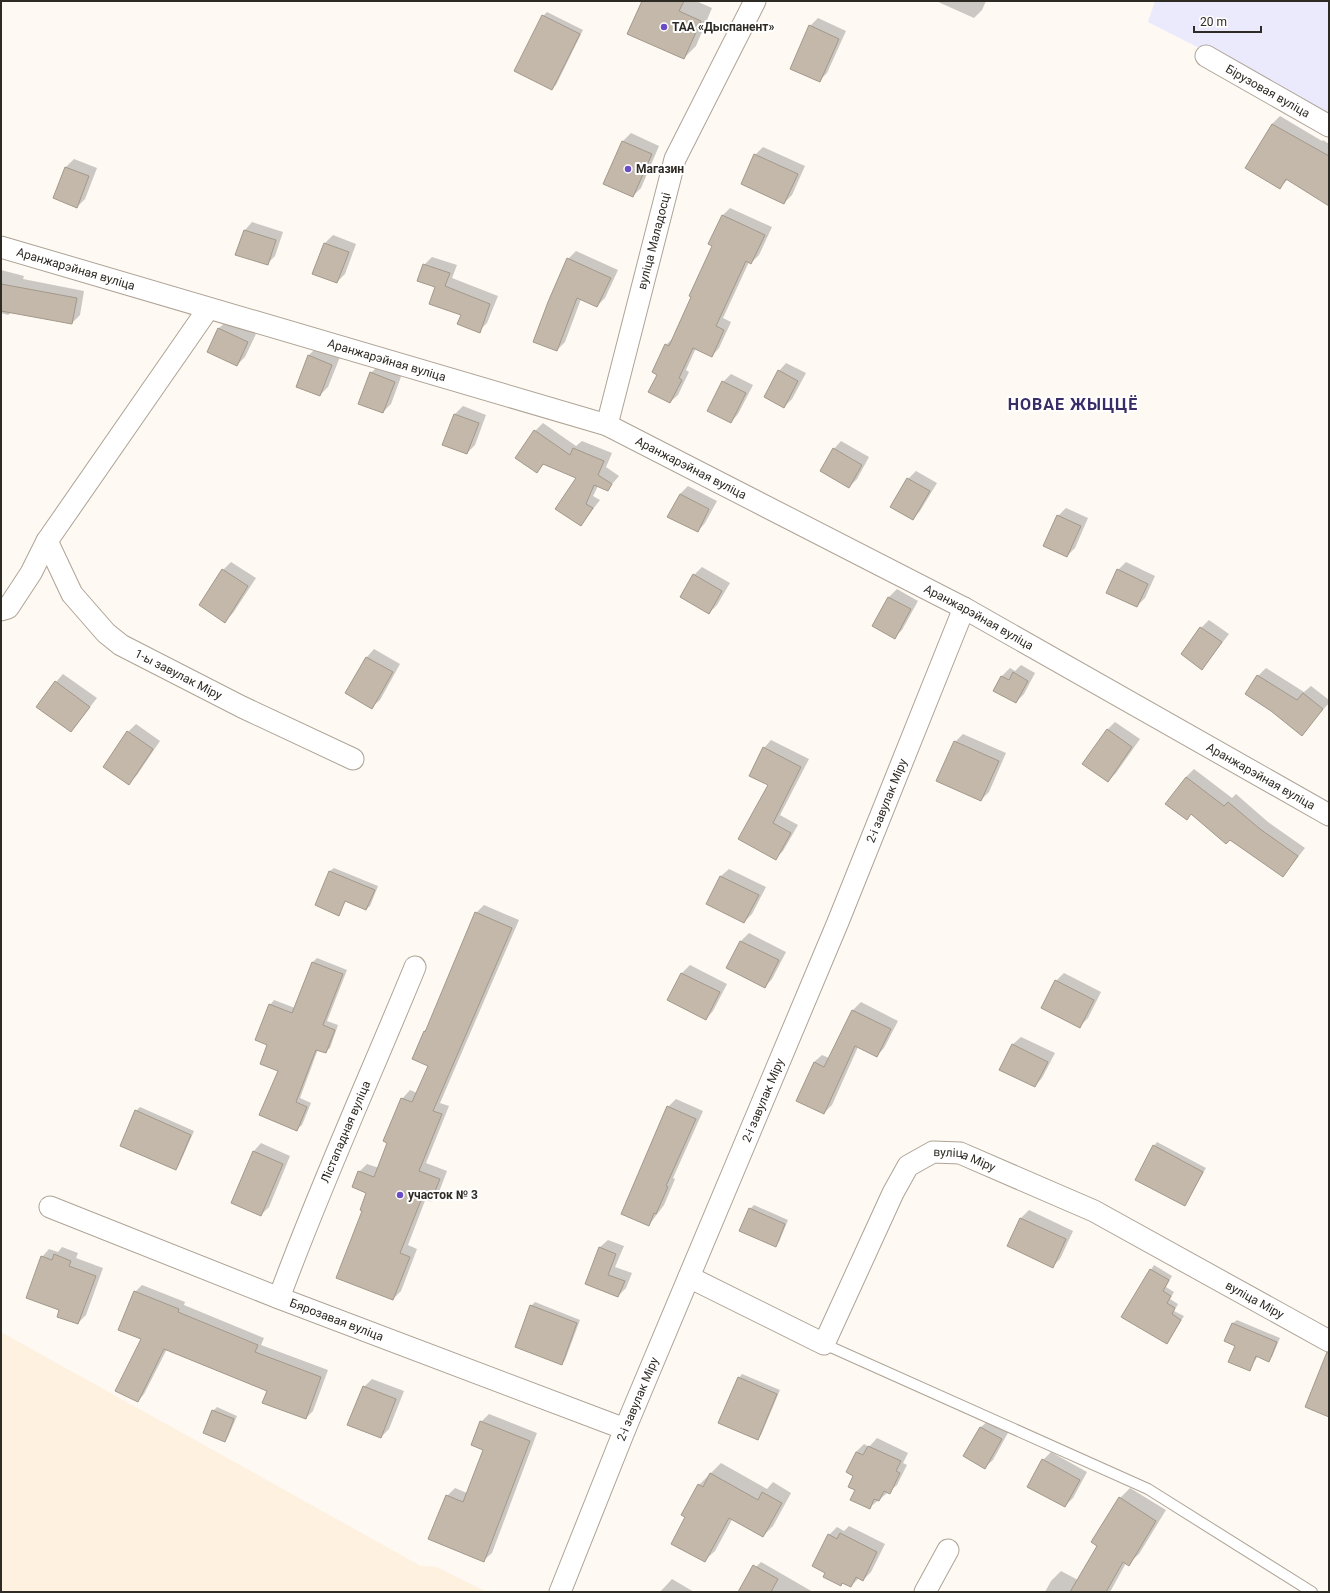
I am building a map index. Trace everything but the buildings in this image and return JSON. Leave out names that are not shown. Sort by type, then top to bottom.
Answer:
[{"type":"street","name":"вуліца Маладосці","points":[[607,425],[675,159],[755,1]]},
{"type":"street","name":"Бірузовая вуліца","points":[[1206,56],[1329,126]]},
{"type":"street","name":"Аранжарэйная вуліца","points":[[1,247],[607,425],[964,608],[1329,815]]},
{"type":"street","points":[[1,610],[8,608],[31,573],[46,541],[208,309]]},
{"type":"street","name":"1-ы завулак Міру","points":[[46,541],[72,594],[106,633],[121,645],[242,707],[353,759]]},
{"type":"street","name":"2-і завулак Міру","points":[[560,1592],[625,1429],[838,922],[964,608]]},
{"type":"street","name":"Лістападная вуліца","points":[[279,1298],[309,1216],[347,1131],[415,967]]},
{"type":"street","name":"вуліца Міру","points":[[824,1344],[893,1193],[904,1173],[908,1166],[933,1152],[960,1153],[1094,1211],[1329,1341]]},
{"type":"street","name":"Бярозавая вуліца","points":[[50,1207],[279,1298],[625,1429]]},
{"type":"street","points":[[689,1277],[824,1344]]},
{"type":"street","points":[[925,1592],[948,1550]]},
{"type":"lane","points":[[824,1344],[1148,1489],[1312,1592]]},
{"type":"shaded area","points":[[1155,1],[1329,1],[1329,114],[1148,22]]},
{"type":"shaded area","points":[[1,1332],[421,1566],[437,1567],[487,1592],[1,1592]]},
{"type":"place","name":"ТАА «Дыспанент»","points":[[664,27]]},
{"type":"place","name":"Магазин","points":[[628,169]]},
{"type":"place","name":"участок № 3","points":[[400,1195]]},
{"type":"district","name":"НОВАЕ ЖЫЦЦЁ","points":[[1073,404]]}]
